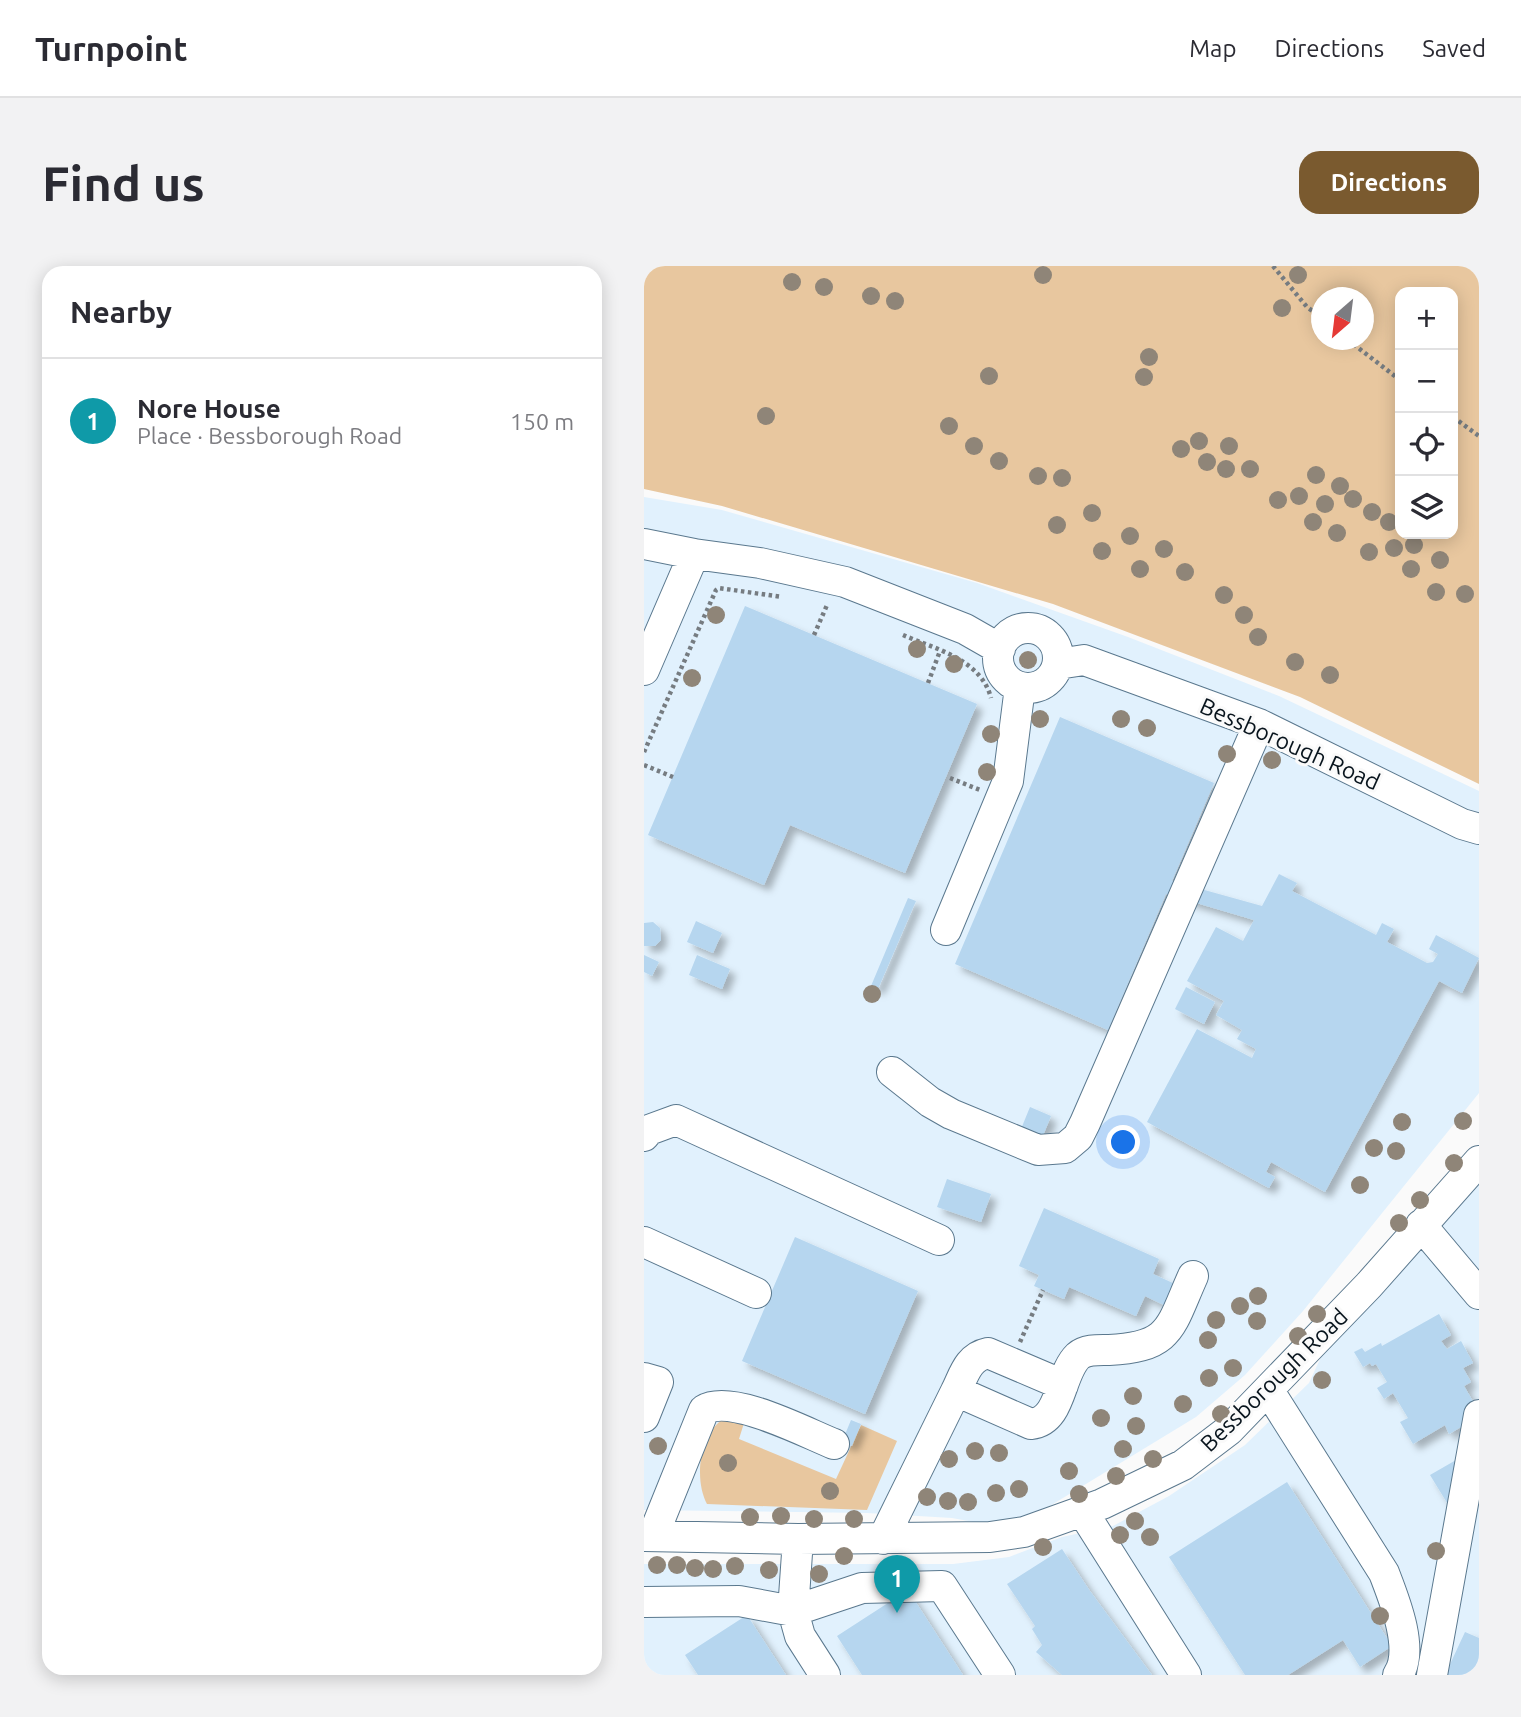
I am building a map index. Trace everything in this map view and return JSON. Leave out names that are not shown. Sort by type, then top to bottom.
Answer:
[{"type":"street","points":[[644,544],[760,563],[845,582],[965,629],[1000,649]]},
{"type":"street","points":[[644,670],[694,554]]},
{"type":"street","points":[[1031,628],[1049,636],[1058,654],[1058,664],[1054,673],[1039,686],[1020,687],[1004,676],[1000,668],[1000,649],[1011,633],[1031,628]]},
{"type":"street","name":"Bessborough Road","points":[[1058,664],[1084,660],[1259,724],[1462,824],[1479,829]]},
{"type":"street","points":[[946,930],[1007,781],[1020,687]]},
{"type":"street","points":[[892,1072],[930,1102],[951,1114],[1025,1146],[1052,1150],[1065,1148],[1073,1143],[1085,1123],[1259,724]]},
{"type":"street","points":[[644,1136],[649,1130],[676,1121],[939,1240]]},
{"type":"street","name":"Bessborough Road","points":[[648,1536],[798,1539],[990,1537],[1024,1532],[1083,1512],[1183,1465],[1229,1430],[1369,1285],[1479,1161]]},
{"type":"street","points":[[1421,1225],[1479,1294]]},
{"type":"street","points":[[644,1242],[756,1293]]},
{"type":"street","points":[[956,1391],[1031,1424],[1039,1423],[1051,1412],[1077,1357],[1090,1351],[1144,1347],[1164,1334],[1171,1325],[1193,1276]]},
{"type":"street","points":[[883,1539],[969,1363],[979,1354],[988,1353],[1063,1385]]},
{"type":"street","points":[[644,1378],[658,1382],[644,1417]]},
{"type":"street","points":[[1269,1391],[1384,1573],[1404,1636],[1403,1664],[1398,1675]]},
{"type":"street","points":[[648,1536],[704,1410],[710,1406],[747,1409],[834,1444]]},
{"type":"street","points":[[1433,1675],[1475,1465],[1479,1415]]},
{"type":"street","points":[[1083,1512],[1186,1675]]},
{"type":"street","points":[[798,1539],[793,1611],[800,1636],[825,1675]]},
{"type":"street","points":[[644,1602],[739,1601],[793,1611],[862,1588],[942,1586],[1000,1675]]},
{"type":"path","points":[[1273,266],[1311,310]]},
{"type":"path","points":[[1361,350],[1395,376]]},
{"type":"path","points":[[1458,421],[1479,436]]},
{"type":"path","points":[[644,752],[716,590],[719,588],[784,597]]},
{"type":"path","points":[[814,635],[824,604],[840,609]]},
{"type":"path","points":[[902,635],[962,660],[976,671],[988,687],[992,709]]},
{"type":"path","points":[[928,683],[940,651]]},
{"type":"path","points":[[644,765],[673,777]]},
{"type":"path","points":[[950,778],[986,793]]},
{"type":"path","points":[[1010,1363],[1043,1290]]},
{"type":"shaded area","points":[[644,266],[1479,266],[1479,784],[1300,697],[1053,604],[722,506],[644,489]]},
{"type":"shaded area","points":[[644,497],[722,510],[977,583],[1128,637],[1279,696],[1479,791],[1479,1093],[1303,1311],[1245,1375],[1196,1417],[1012,1529],[952,1518],[867,1513],[644,1510]]},
{"type":"shaded area","points":[[1479,1161],[1479,1675],[644,1675],[644,1564],[953,1564],[1009,1557],[1062,1537],[1113,1526],[1169,1496],[1245,1445],[1309,1383],[1337,1322]]},
{"type":"shaded area","points":[[723,1419],[744,1423],[739,1439],[836,1479],[861,1425],[897,1441],[867,1510],[707,1504],[701,1483],[701,1458],[709,1436]]},
{"type":"building","points":[[745,606],[977,704],[905,873],[790,825],[764,885],[648,835]]},
{"type":"building","points":[[1060,717],[1214,783],[1172,881],[1262,906],[1279,874],[1297,883],[1292,891],[1376,935],[1382,923],[1394,929],[1387,942],[1427,963],[1433,962],[1438,954],[1429,949],[1436,935],[1479,958],[1462,993],[1439,981],[1325,1192],[1271,1162],[1266,1172],[1275,1177],[1269,1188],[1147,1122],[1197,1029],[1252,1058],[1256,1049],[1237,1039],[1242,1030],[1216,1015],[1224,1001],[1187,981],[1216,927],[1243,941],[1254,920],[1166,894],[1108,1030],[955,964]]},
{"type":"building","points":[[908,898],[916,901],[878,989],[871,986]]},
{"type":"building","points":[[696,921],[722,933],[713,953],[687,942]]},
{"type":"building","points":[[653,922],[660,928],[661,940],[655,946],[644,946],[644,923]]},
{"type":"building","points":[[644,955],[659,962],[652,976],[644,972]]},
{"type":"building","points":[[697,955],[730,969],[722,989],[689,975]]},
{"type":"building","points":[[1186,987],[1215,1002],[1204,1024],[1175,1009]]},
{"type":"building","points":[[1030,1107],[1051,1116],[1042,1138],[1021,1129]]},
{"type":"building","points":[[947,1179],[991,1194],[981,1222],[937,1207]]},
{"type":"building","points":[[1044,1208],[1159,1259],[1153,1274],[1175,1284],[1166,1306],[1145,1296],[1136,1316],[1069,1287],[1064,1299],[1034,1286],[1039,1275],[1019,1266]]},
{"type":"building","points":[[795,1237],[918,1291],[865,1414],[742,1361]]},
{"type":"building","points":[[1439,1314],[1451,1335],[1441,1341],[1447,1349],[1461,1341],[1473,1363],[1463,1368],[1471,1382],[1464,1386],[1478,1410],[1473,1420],[1449,1434],[1445,1425],[1413,1444],[1400,1422],[1408,1418],[1393,1393],[1384,1399],[1377,1388],[1387,1382],[1376,1364],[1372,1366],[1370,1363],[1363,1367],[1354,1352],[1362,1348],[1365,1352],[1381,1343],[1382,1346]]},
{"type":"building","points":[[851,1420],[861,1424],[852,1446],[836,1440],[844,1437]]},
{"type":"building","points":[[1463,1456],[1449,1506],[1430,1475]]},
{"type":"building","points":[[1287,1482],[1392,1646],[1360,1667],[1343,1640],[1288,1675],[1245,1675],[1169,1557]]},
{"type":"building","points":[[1062,1549],[1152,1675],[1062,1675],[1036,1652],[1042,1645],[1032,1629],[1035,1626],[1007,1584]]},
{"type":"building","points":[[908,1590],[963,1675],[862,1675],[837,1636]]},
{"type":"building","points":[[747,1615],[786,1675],[698,1675],[685,1655]]},
{"type":"building","points":[[1465,1632],[1479,1638],[1479,1675],[1445,1675]]},
{"type":"place","name":"Nore House","points":[[897,1613]]}]
